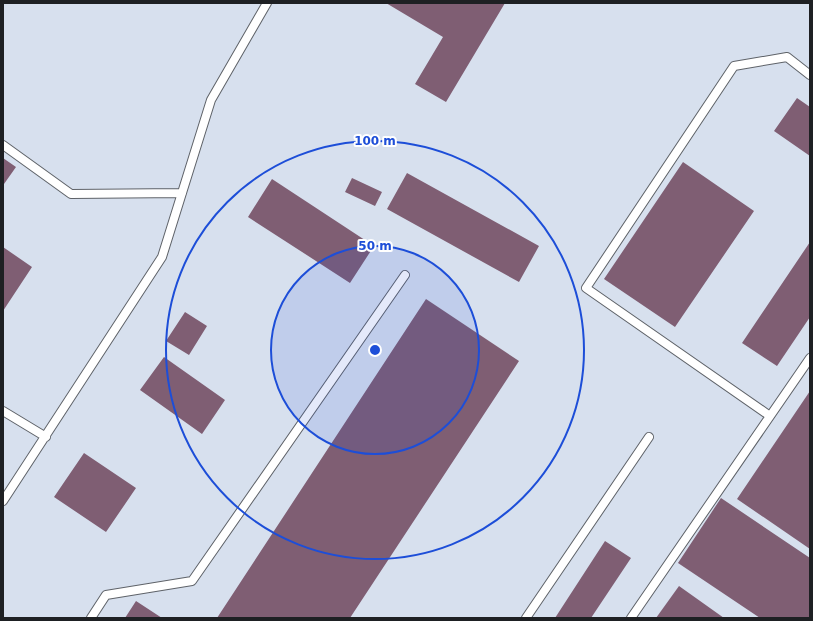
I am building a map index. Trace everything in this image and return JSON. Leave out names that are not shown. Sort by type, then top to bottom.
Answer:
[{"type":"lane","points":[[3,501],[162,257],[211,100],[267,3]]},
{"type":"lane","points":[[770,416],[586,288],[734,66],[787,57],[810,75]]},
{"type":"lane","points":[[3,145],[71,194],[182,193]]},
{"type":"lane","points":[[91,618],[106,595],[192,581],[405,275]]},
{"type":"lane","points":[[631,618],[810,358]]},
{"type":"lane","points":[[3,411],[46,437]]},
{"type":"lane","points":[[526,618],[649,437]]},
{"type":"shaded area","points":[[3,3],[810,3],[810,618],[3,618]]},
{"type":"building","points":[[386,3],[505,3],[446,102],[415,84],[443,37]]},
{"type":"building","points":[[797,98],[810,107],[810,156],[774,131]]},
{"type":"building","points":[[3,158],[16,167],[4,184],[3,183]]},
{"type":"building","points":[[683,162],[754,211],[675,327],[604,279]]},
{"type":"building","points":[[407,173],[539,246],[519,282],[387,209]]},
{"type":"building","points":[[352,178],[382,192],[375,206],[345,192]]},
{"type":"building","points":[[272,179],[374,246],[350,283],[248,217]]},
{"type":"building","points":[[810,242],[810,317],[777,366],[742,343]]},
{"type":"building","points":[[3,247],[32,267],[3,311]]},
{"type":"building","points":[[426,299],[519,361],[350,618],[217,618]]},
{"type":"building","points":[[185,312],[207,326],[189,355],[166,341]]},
{"type":"building","points":[[164,357],[225,400],[202,434],[140,390]]},
{"type":"building","points":[[810,391],[810,549],[737,499]]},
{"type":"building","points":[[84,453],[136,488],[106,532],[54,497]]},
{"type":"building","points":[[721,498],[810,558],[810,618],[760,618],[678,563]]},
{"type":"building","points":[[605,541],[631,558],[591,618],[555,618]]},
{"type":"building","points":[[679,586],[724,618],[656,618]]},
{"type":"building","points":[[136,601],[162,618],[125,618]]}]
